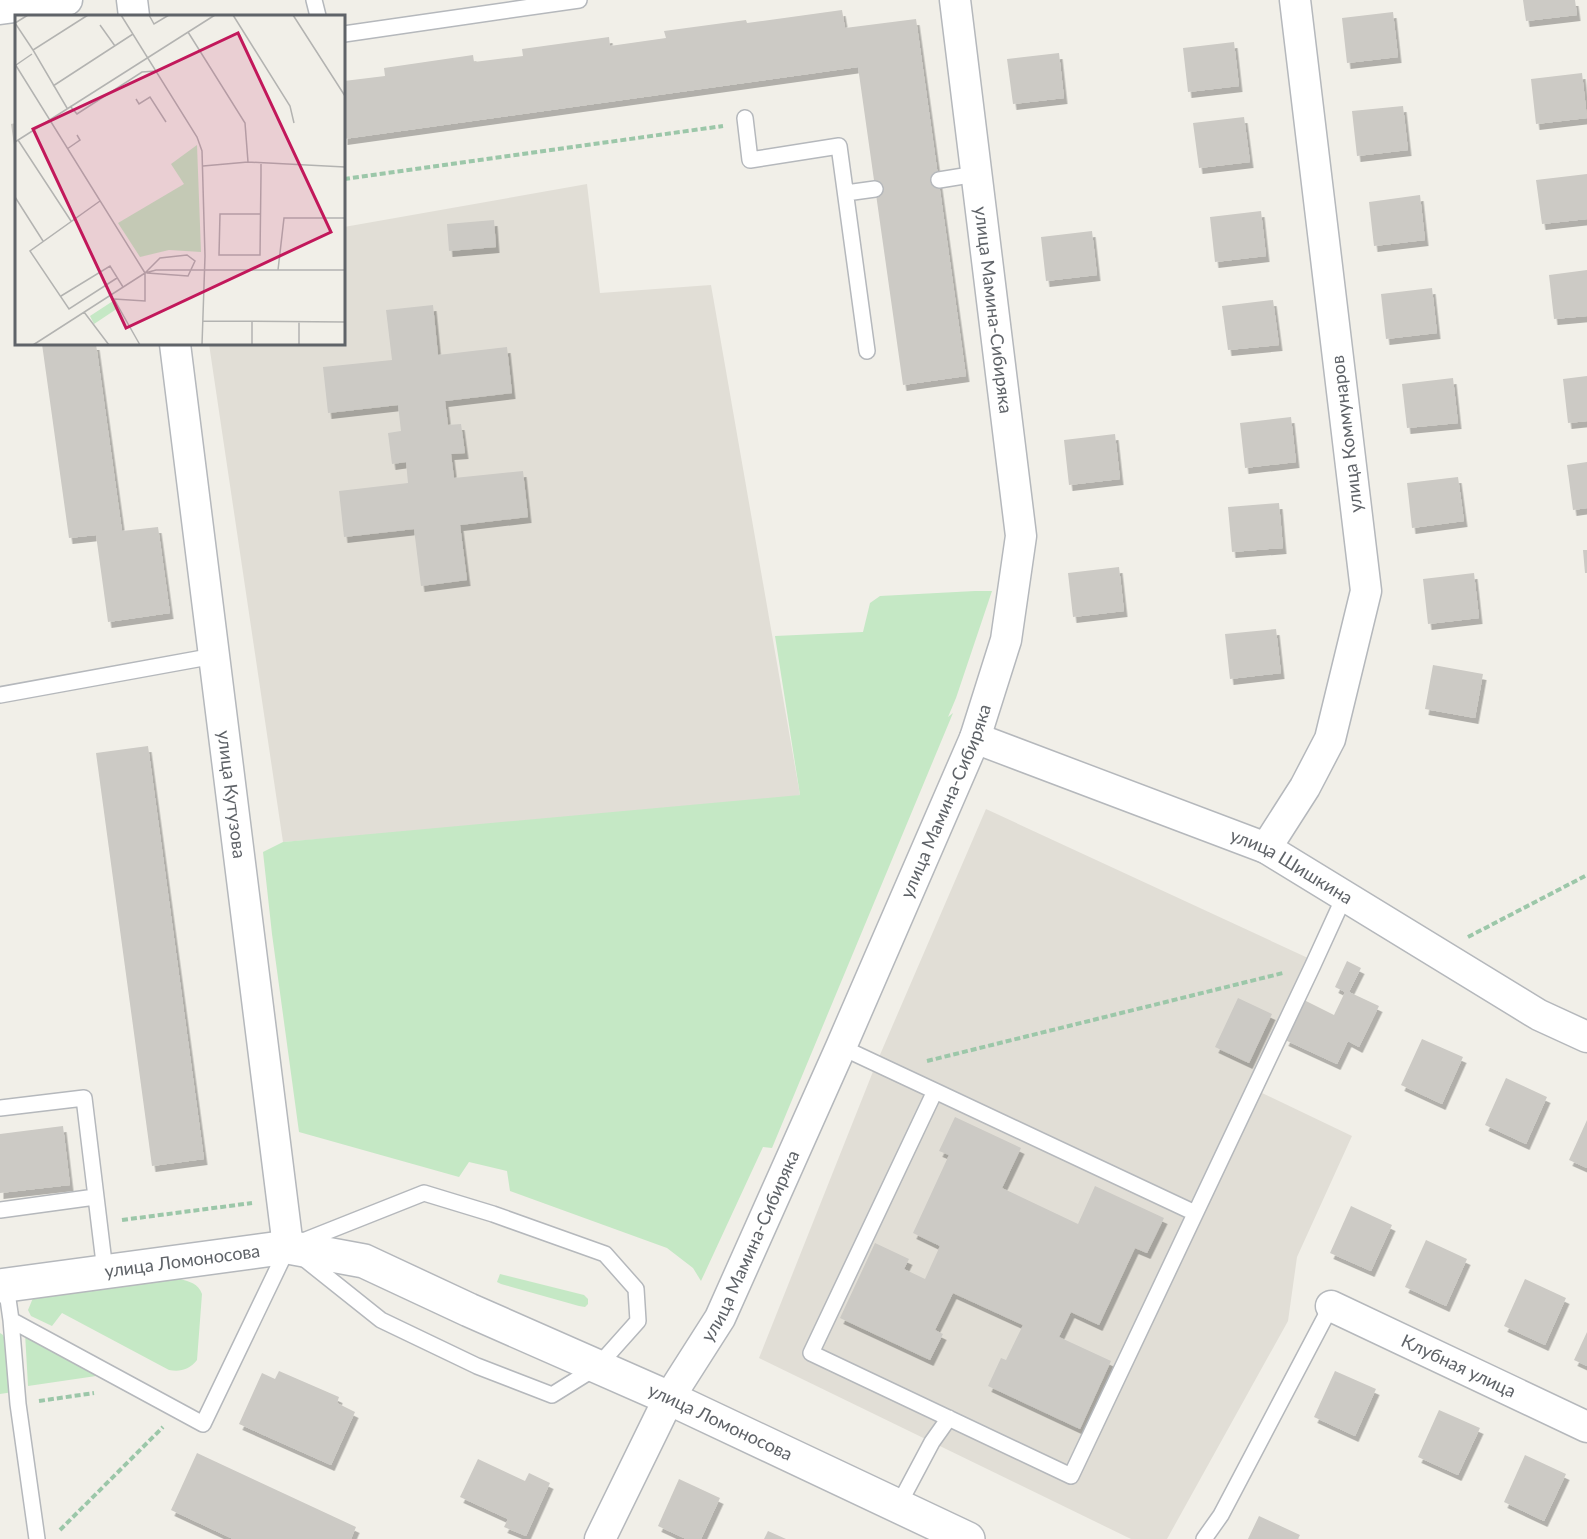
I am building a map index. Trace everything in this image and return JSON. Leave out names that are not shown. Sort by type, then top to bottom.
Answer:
[{"type":"street","points":[[0,9],[67,0]]},
{"type":"street","points":[[132,0],[134,15]]},
{"type":"street","name":"улица Мамина-Сибиряка","points":[[600,1539],[669,1398],[720,1318],[975,738],[1006,640],[1021,536],[955,0]]},
{"type":"street","name":"улица Коммунаров","points":[[1266,848],[1305,787],[1330,739],[1366,591],[1295,0]]},
{"type":"street","name":"улица Кутузова","points":[[175,345],[288,1246]]},
{"type":"street","name":"улица Шишкина","points":[[975,738],[1266,848],[1539,1015],[1587,1037]]},
{"type":"street","name":"улица Ломоносова","points":[[3,1285],[288,1246],[364,1261],[669,1398],[968,1539]]},
{"type":"street","name":"Клубная улица","points":[[1331,1305],[1587,1427]]},
{"type":"lane","points":[[314,0],[318,15]]},
{"type":"lane","points":[[345,34],[579,0]]},
{"type":"lane","points":[[745,121],[750,160],[839,146],[867,351]]},
{"type":"lane","points":[[939,180],[976,174]]},
{"type":"lane","points":[[846,193],[875,189]]},
{"type":"lane","points":[[0,694],[214,656]]},
{"type":"lane","points":[[935,1091],[811,1353],[1071,1476],[1345,896]]},
{"type":"lane","points":[[841,1047],[1196,1213]]},
{"type":"lane","points":[[0,1108],[84,1098],[105,1271]]},
{"type":"lane","points":[[11,1320],[203,1424],[288,1246],[424,1193],[606,1254],[636,1289],[638,1321],[597,1367],[552,1395],[477,1366],[381,1320],[288,1246]]},
{"type":"lane","points":[[0,1210],[95,1197]]},
{"type":"lane","points":[[3,1285],[11,1320],[18,1404],[37,1539]]},
{"type":"lane","points":[[1204,1539],[1221,1515],[1331,1305]]},
{"type":"lane","points":[[898,1506],[932,1442],[949,1418]]},
{"type":"path","points":[[345,179],[745,121]]},
{"type":"path","points":[[1438,953],[1587,875]]},
{"type":"path","points":[[890,1070],[1313,965]]},
{"type":"path","points":[[99,1223],[282,1199]]},
{"type":"path","points":[[18,1404],[133,1387]]},
{"type":"path","points":[[59,1531],[179,1411]]},
{"type":"shaded area","points":[[587,184],[600,293],[711,285],[800,795],[753,804],[283,842],[209,345],[345,345],[345,227]]},
{"type":"shaded area","points":[[986,809],[1321,964],[1262,1093],[1352,1136],[1297,1257],[1288,1321],[1167,1539],[1131,1539],[759,1358],[876,1064]]},
{"type":"green space","points":[[992,591],[948,717],[953,713],[772,1148],[763,1147],[701,1281],[693,1268],[667,1248],[510,1191],[507,1171],[469,1162],[459,1177],[299,1132],[263,852],[283,842],[800,795],[775,636],[863,632],[870,603],[880,596]]},
{"type":"green space","points":[[500,1274],[584,1295],[588,1299],[588,1304],[585,1307],[579,1306],[501,1284],[497,1282]]},
{"type":"green space","points":[[180,1279],[196,1285],[202,1294],[197,1360],[188,1368],[181,1370],[169,1370],[62,1313],[52,1326],[31,1316],[28,1310],[33,1298]]},
{"type":"green space","points":[[0,1333],[7,1344],[13,1392],[0,1394]]},
{"type":"green space","points":[[25,1333],[103,1375],[28,1386]]},
{"type":"building","points":[[1523,0],[1575,0],[1577,15],[1526,21]]},
{"type":"building","points":[[842,10],[845,28],[916,19],[966,376],[903,385],[858,67],[345,139],[345,81],[385,76],[384,68],[473,55],[474,62],[523,56],[522,49],[609,37],[610,46],[666,38],[664,31],[746,20],[747,23]]},
{"type":"building","points":[[1393,12],[1398,57],[1347,63],[1342,18]]},
{"type":"building","points":[[1234,42],[1239,86],[1188,92],[1183,48]]},
{"type":"building","points":[[1059,53],[1064,98],[1013,104],[1007,59]]},
{"type":"building","points":[[1582,73],[1587,118],[1536,124],[1531,79]]},
{"type":"building","points":[[1403,106],[1408,150],[1357,156],[1352,111]]},
{"type":"building","points":[[1244,117],[1250,162],[1199,168],[1193,123]]},
{"type":"building","points":[[15,123],[15,152],[11,124]]},
{"type":"building","points":[[1587,174],[1587,219],[1542,224],[1536,180]]},
{"type":"building","points":[[1420,195],[1425,240],[1374,246],[1369,202]]},
{"type":"building","points":[[1261,211],[1266,256],[1215,262],[1210,217]]},
{"type":"building","points":[[494,220],[496,247],[449,251],[447,224]]},
{"type":"building","points":[[1092,231],[1097,275],[1046,281],[1041,237]]},
{"type":"building","points":[[1587,270],[1587,316],[1554,319],[1549,275]]},
{"type":"building","points":[[1432,288],[1437,333],[1386,339],[1381,294]]},
{"type":"building","points":[[1273,300],[1279,345],[1228,350],[1222,306]]},
{"type":"building","points":[[433,305],[438,355],[507,347],[512,393],[445,401],[448,425],[461,424],[465,453],[451,454],[454,478],[523,471],[528,517],[460,525],[467,580],[421,586],[414,529],[344,537],[339,491],[408,483],[406,462],[392,464],[388,433],[401,431],[398,405],[328,413],[323,367],[392,360],[386,310]]},
{"type":"building","points":[[42,345],[96,345],[122,531],[158,527],[170,613],[108,622],[96,535],[69,538]]},
{"type":"building","points":[[1587,376],[1587,421],[1568,423],[1563,379]]},
{"type":"building","points":[[1453,378],[1458,423],[1407,428],[1402,384]]},
{"type":"building","points":[[1291,417],[1296,462],[1245,468],[1240,423]]},
{"type":"building","points":[[1115,434],[1120,479],[1069,485],[1064,440]]},
{"type":"building","points":[[1587,462],[1587,508],[1573,510],[1567,465]]},
{"type":"building","points":[[1458,477],[1464,521],[1412,528],[1407,483]]},
{"type":"building","points":[[1279,503],[1283,548],[1232,552],[1228,507]]},
{"type":"building","points":[[1583,550],[1587,550],[1587,573],[1585,573]]},
{"type":"building","points":[[1119,567],[1124,611],[1073,617],[1068,573]]},
{"type":"building","points":[[1474,573],[1479,618],[1428,624],[1423,579]]},
{"type":"building","points":[[1276,629],[1281,673],[1230,679],[1225,634]]},
{"type":"building","points":[[1433,665],[1483,674],[1475,718],[1425,709]]},
{"type":"building","points":[[148,746],[204,1159],[152,1166],[96,753]]},
{"type":"building","points":[[1347,961],[1361,968],[1349,992],[1379,1006],[1359,1047],[1348,1041],[1337,1064],[1285,1040],[1304,1000],[1334,1015],[1345,992],[1335,987]]},
{"type":"building","points":[[1238,998],[1272,1014],[1249,1063],[1215,1047]]},
{"type":"building","points":[[1422,1039],[1463,1057],[1442,1104],[1401,1085]]},
{"type":"building","points":[[1506,1078],[1547,1097],[1526,1144],[1485,1125]]},
{"type":"building","points":[[955,1117],[1021,1148],[1002,1188],[1078,1224],[1095,1186],[1164,1218],[1147,1253],[1135,1248],[1099,1325],[1071,1312],[1059,1337],[1111,1361],[1080,1429],[988,1386],[1001,1358],[1006,1360],[1023,1325],[953,1293],[935,1330],[943,1334],[930,1360],[840,1318],[875,1243],[909,1259],[904,1269],[925,1279],[940,1246],[913,1233],[949,1155],[939,1151]]},
{"type":"building","points":[[1587,1120],[1587,1168],[1569,1160]]},
{"type":"building","points":[[63,1126],[70,1185],[0,1193],[0,1134]]},
{"type":"building","points":[[1351,1206],[1392,1225],[1371,1271],[1330,1253]]},
{"type":"building","points":[[1426,1240],[1467,1259],[1446,1306],[1405,1287]]},
{"type":"building","points":[[1525,1279],[1566,1298],[1545,1345],[1504,1326]]},
{"type":"building","points":[[1587,1332],[1587,1366],[1574,1360]]},
{"type":"building","points":[[279,1371],[339,1397],[337,1403],[355,1412],[331,1465],[239,1424],[262,1373],[275,1379]]},
{"type":"building","points":[[1335,1371],[1376,1389],[1355,1436],[1314,1417]]},
{"type":"building","points":[[1439,1410],[1480,1428],[1458,1475],[1418,1457]]},
{"type":"building","points":[[197,1453],[356,1527],[351,1539],[233,1539],[171,1510]]},
{"type":"building","points":[[1525,1455],[1566,1474],[1544,1521],[1504,1502]]},
{"type":"building","points":[[478,1459],[525,1481],[529,1473],[550,1483],[526,1536],[504,1527],[508,1519],[460,1497]]},
{"type":"building","points":[[679,1479],[720,1498],[701,1539],[686,1539],[658,1526]]},
{"type":"building","points":[[1259,1516],[1300,1535],[1298,1539],[1248,1539]]},
{"type":"building","points":[[768,1531],[786,1539],[764,1539]]}]
